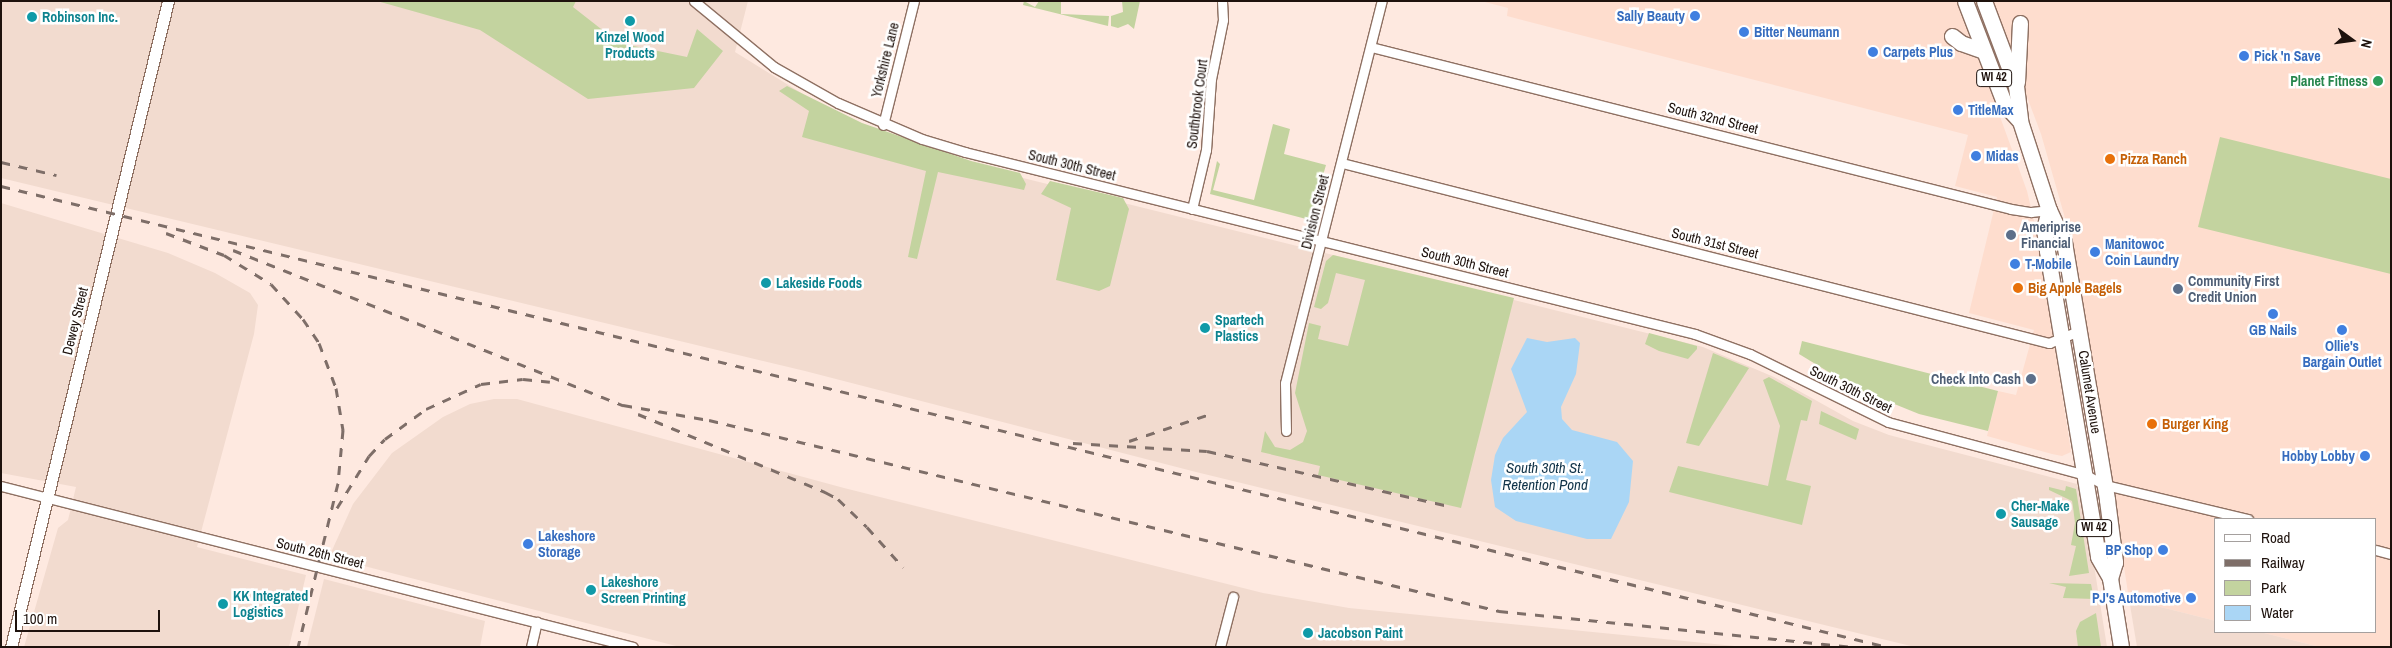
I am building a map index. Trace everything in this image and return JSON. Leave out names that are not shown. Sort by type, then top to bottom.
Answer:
[{"type":"main road","name":"Calumet Avenue","points":[[1965,1],[2006,108],[2020,121]]},
{"type":"main road","name":"Calumet Avenue","points":[[1988,13],[2016,86],[2020,121],[2049,210],[2064,242],[2080,331],[2116,562],[2110,578]]},
{"type":"main road","points":[[1973,24],[1988,13]]},
{"type":"main road","points":[[2016,86],[2020,23]]},
{"type":"main road","points":[[1952,36],[1961,44],[1984,51]]},
{"type":"main road","name":"Calumet Avenue","points":[[2049,210],[2045,237],[2064,337],[2099,561],[2110,578],[2121,647]]},
{"type":"street","name":"Dewey Street","points":[[11,647],[168,1]]},
{"type":"street","name":"South 30th Street","points":[[694,1],[757,57],[838,103],[883,125],[965,152],[1695,334],[1750,354],[1888,422],[2086,476],[2105,485],[2244,518]]},
{"type":"street","name":"Yorkshire Lane","points":[[883,125],[914,1]]},
{"type":"street","name":"Southbrook Court","points":[[1192,209],[1206,150],[1212,79],[1223,20],[1222,1]]},
{"type":"street","name":"Division Street","points":[[1286,431],[1285,383],[1382,1]]},
{"type":"street","name":"South 32nd Street","points":[[1370,47],[2011,209],[2030,212],[2049,210]]},
{"type":"street","name":"South 31st Street","points":[[1342,163],[2049,342],[2080,331]]},
{"type":"street","name":"South 26th Street","points":[[1,486],[633,647]]},
{"type":"street","points":[[2377,550],[2391,554]]},
{"type":"street","points":[[1220,647],[1233,597]]},
{"type":"street","points":[[531,647],[537,622]]},
{"type":"shaded area","points":[[1,1],[748,1],[735,52],[842,118],[959,162],[1703,347],[1774,377],[1853,421],[1889,435],[2077,484],[2086,515],[2107,647],[1915,647],[1196,472],[805,371],[1,178]]},
{"type":"shaded area","points":[[1481,1],[1958,1],[2027,191],[2039,242],[2071,452],[2062,456],[1987,436],[1998,391],[2016,395],[2034,330],[1969,313],[1997,197],[1955,186],[1968,135],[1507,16],[1508,8]]},
{"type":"shaded area","points":[[1991,1],[2391,1],[2391,647],[2320,647],[2264,633],[2377,633],[2377,518],[2214,518],[2214,620],[2129,599],[2081,291],[2067,225],[2041,134]]},
{"type":"shaded area","points":[[1,203],[168,253],[215,273],[250,293],[258,305],[254,334],[197,547],[306,575],[289,647],[24,647],[58,528],[68,520],[76,487],[1,473]]},
{"type":"shaded area","points":[[494,399],[517,399],[844,488],[1263,593],[1349,608],[1745,647],[680,647],[329,557],[353,504],[392,453],[443,417],[470,404]]},
{"type":"shaded area","points":[[324,579],[485,621],[480,647],[307,647]]},
{"type":"shaded area","points":[[2129,599],[2214,620],[2214,633],[2264,633],[2320,647],[2137,647]]},
{"type":"green space","points":[[377,1],[576,1],[573,7],[619,43],[687,57],[697,29],[723,51],[694,88],[588,99],[480,30]]},
{"type":"green space","points":[[1024,1],[1035,7],[1039,1],[1061,1],[1061,14],[1109,16],[1108,26],[1023,5]]},
{"type":"green space","points":[[1122,1],[1140,1],[1134,29],[1128,24],[1118,28],[1111,26],[1111,16],[1123,12]]},
{"type":"green space","points":[[787,86],[862,123],[971,161],[1020,173],[1026,184],[1024,190],[938,172],[917,259],[908,257],[926,171],[802,137],[809,111],[779,91]]},
{"type":"green space","points":[[1273,124],[1290,129],[1284,154],[1326,165],[1310,220],[1210,194],[1217,161],[1220,164],[1213,190],[1254,200]]},
{"type":"green space","points":[[2220,137],[2391,179],[2391,274],[2198,227]]},
{"type":"green space","points":[[1050,181],[1123,198],[1129,209],[1110,286],[1099,291],[1056,280],[1071,208],[1041,194]]},
{"type":"green space","points":[[1333,255],[1514,298],[1461,508],[1318,475],[1320,466],[1261,452],[1265,431],[1275,447],[1290,450],[1303,442],[1307,431],[1295,393],[1309,323],[1321,326],[1318,339],[1348,346],[1365,280],[1336,273],[1328,303],[1321,309],[1314,307],[1326,261]]},
{"type":"green space","points":[[1649,333],[1697,346],[1697,349],[1688,359],[1659,351],[1645,344]]},
{"type":"green space","points":[[1802,341],[1998,391],[1988,431],[1919,414],[1855,388],[1799,354]]},
{"type":"green space","points":[[1713,353],[1749,368],[1699,446],[1686,443]]},
{"type":"green space","points":[[1769,377],[1812,401],[1807,421],[1801,420],[1786,480],[1811,486],[1802,525],[1669,492],[1678,466],[1768,486],[1780,426],[1763,380]]},
{"type":"green space","points":[[1821,411],[1859,429],[1856,440],[1819,424]]},
{"type":"green space","points":[[2066,486],[2076,489],[2089,573],[2069,576],[2076,546],[2071,545],[2075,523],[2072,501],[2049,490],[2049,487],[2065,491]]},
{"type":"green space","points":[[2049,583],[2091,584],[2094,599],[2063,598],[2066,587]]},
{"type":"green space","points":[[2096,613],[2101,647],[2078,647],[2076,631],[2080,622]]},
{"type":"water","name":"South 30th St. Retention Pond","points":[[1527,338],[1547,342],[1575,338],[1580,343],[1576,374],[1561,407],[1562,419],[1572,430],[1617,442],[1633,461],[1629,502],[1611,539],[1587,539],[1516,521],[1495,507],[1491,480],[1495,455],[1503,438],[1527,412],[1511,369]]},
{"type":"railway","points":[[1,162],[56,175]]},
{"type":"railway","points":[[1,186],[1888,647]]},
{"type":"railway","points":[[166,233],[224,255],[271,284],[303,319],[319,343],[336,388],[343,430],[338,483],[298,647]]},
{"type":"railway","points":[[233,250],[623,405],[709,420],[1499,611],[1853,647]]},
{"type":"railway","points":[[337,508],[369,456],[385,439],[426,409],[481,384],[523,379],[550,382]]},
{"type":"railway","points":[[1129,441],[1213,413]]},
{"type":"railway","points":[[638,414],[838,499],[867,527],[903,567]]},
{"type":"railway","points":[[1073,443],[1207,451],[1449,506]]},
{"type":"place","name":"Sally Beauty","points":[[1695,16]]},
{"type":"place","name":"Robinson Inc.","points":[[32,17]]},
{"type":"place","name":"Kinzel Wood Products","points":[[630,21]]},
{"type":"place","name":"Bitter Neumann","points":[[1744,32]]},
{"type":"place","name":"Carpets Plus","points":[[1873,52]]},
{"type":"place","name":"Pick 'n Save","points":[[2244,56]]},
{"type":"place","name":"Planet Fitness","points":[[2378,81]]},
{"type":"place","name":"TitleMax","points":[[1958,110]]},
{"type":"place","name":"Midas","points":[[1976,156]]},
{"type":"place","name":"Pizza Ranch","points":[[2110,159]]},
{"type":"place","name":"Ameriprise Financial","points":[[2011,235]]},
{"type":"place","name":"Manitowoc Coin Laundry","points":[[2095,252]]},
{"type":"place","name":"T-Mobile","points":[[2015,264]]},
{"type":"place","name":"Lakeside Foods","points":[[766,283]]},
{"type":"place","name":"Big Apple Bagels","points":[[2018,288]]},
{"type":"place","name":"Community First Credit Union","points":[[2178,289]]},
{"type":"place","name":"GB Nails","points":[[2273,314]]},
{"type":"place","name":"Spartech Plastics","points":[[1205,328]]},
{"type":"place","name":"Ollie's Bargain Outlet","points":[[2342,330]]},
{"type":"place","name":"Check Into Cash","points":[[2031,379]]},
{"type":"place","name":"Burger King","points":[[2152,424]]},
{"type":"place","name":"Hobby Lobby","points":[[2365,456]]},
{"type":"place","name":"Cher-Make Sausage","points":[[2001,514]]},
{"type":"place","name":"Lakeshore Storage","points":[[528,544]]},
{"type":"place","name":"BP Shop","points":[[2163,550]]},
{"type":"place","name":"Lakeshore Screen Printing","points":[[591,590]]},
{"type":"place","name":"PJ's Automotive","points":[[2191,598]]},
{"type":"place","name":"KK Integrated Logistics","points":[[223,604]]},
{"type":"place","name":"Jacobson Paint","points":[[1308,633]]}]
